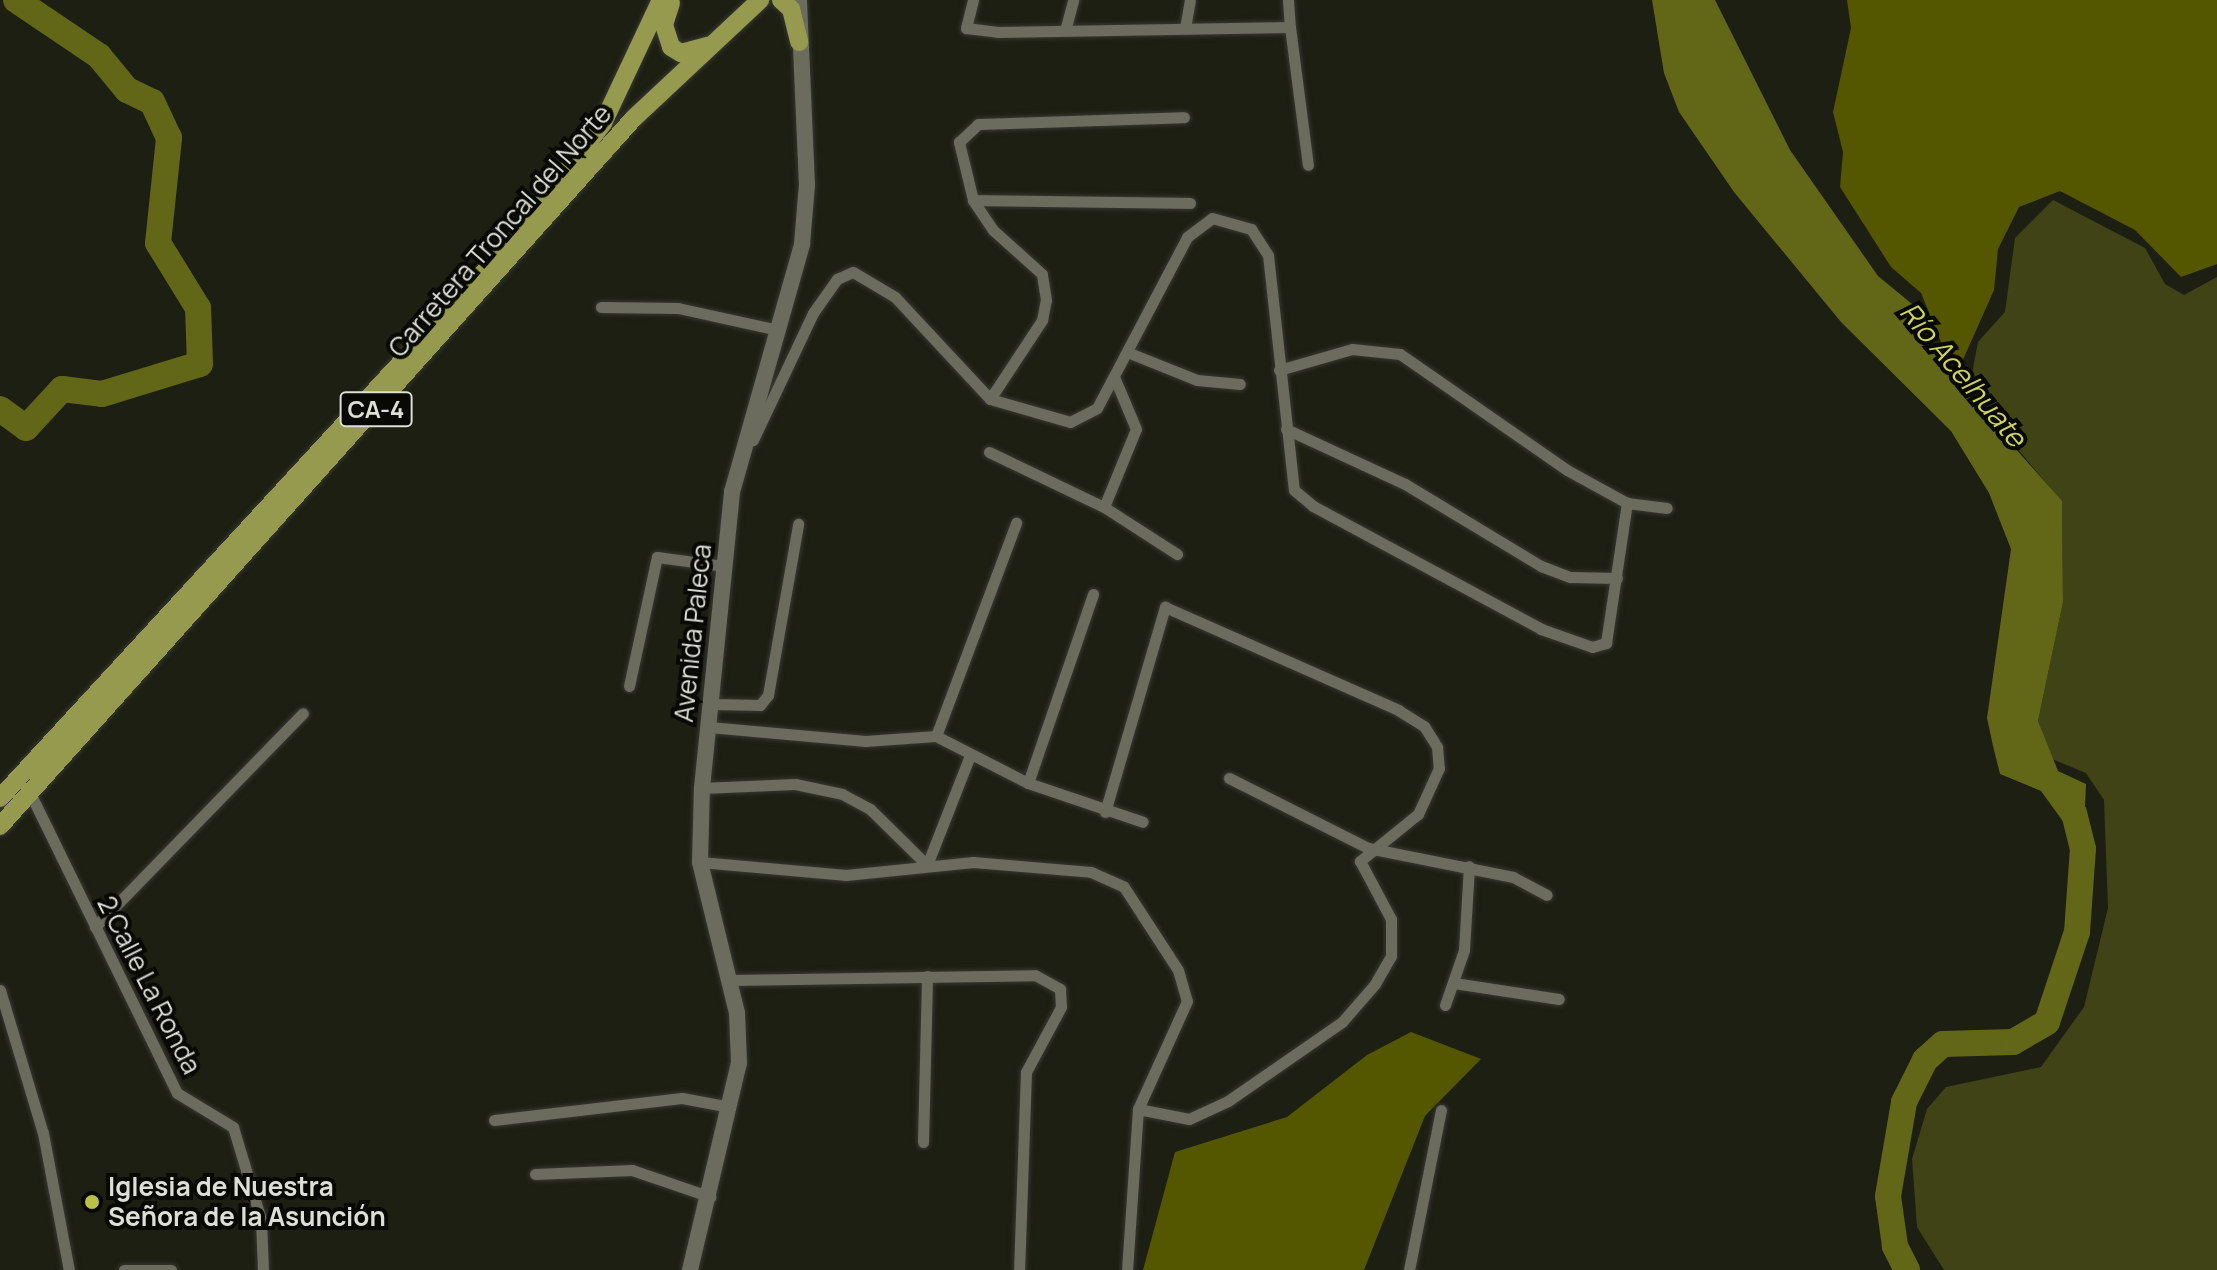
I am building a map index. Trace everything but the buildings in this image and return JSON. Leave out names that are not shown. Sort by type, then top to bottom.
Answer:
[{"type":"main road","name":"Carretera Troncal del Norte","points":[[0,798],[523,230],[603,123],[661,0]]},
{"type":"main road","points":[[672,0],[664,25],[671,47],[681,53],[712,44]]},
{"type":"main road","name":"Carretera Troncal del Norte","points":[[0,826],[634,118],[760,0]]},
{"type":"main road","points":[[781,0],[791,9],[799,42]]},
{"type":"main road","name":"Avenida Paleca","points":[[690,1270],[711,1197],[739,1063],[731,980],[700,862],[702,788],[732,492],[802,244],[807,185],[799,0]]},
{"type":"street","points":[[973,0],[966,28],[1290,27]]},
{"type":"street","points":[[1066,27],[1073,0]]},
{"type":"street","points":[[1185,28],[1190,0]]},
{"type":"street","points":[[1288,0],[1308,165]]},
{"type":"street","points":[[990,399],[1042,320],[1046,300],[1042,274],[993,230],[973,200],[959,142],[978,124],[1184,117]]},
{"type":"street","points":[[973,200],[1190,203]]},
{"type":"street","points":[[732,492],[813,313],[837,279],[853,272],[895,297],[990,399],[1070,422],[1097,408],[1115,379],[1187,237],[1212,218],[1251,229],[1268,255],[1294,490],[1313,506],[1576,645],[1606,643],[1627,503]]},
{"type":"street","points":[[601,307],[678,308],[778,330]]},
{"type":"street","points":[[1279,370],[1352,349],[1400,354],[1567,470],[1627,503],[1667,508]]},
{"type":"street","points":[[1127,352],[1197,380],[1240,384]]},
{"type":"street","points":[[1104,507],[1136,429],[1115,379]]},
{"type":"street","points":[[1286,429],[1405,484],[1541,566],[1570,577],[1617,578]]},
{"type":"street","points":[[989,452],[1104,507],[1177,554]]},
{"type":"street","points":[[936,736],[1016,523]]},
{"type":"street","points":[[711,704],[760,705],[768,695],[798,524]]},
{"type":"street","points":[[629,686],[657,557],[724,566]]},
{"type":"street","points":[[1028,783],[1093,594]]},
{"type":"street","points":[[1105,812],[1161,609],[1171,607],[1424,726],[1437,747],[1432,788],[1410,822],[1368,848],[1360,861],[1389,903],[1391,956],[1342,1022],[1228,1101],[1189,1119],[1138,1109]]},
{"type":"street","points":[[95,927],[303,713]]},
{"type":"street","points":[[709,727],[865,741],[936,736],[1028,783],[1105,812],[1143,822]]},
{"type":"street","points":[[927,865],[970,755]]},
{"type":"street","points":[[1229,778],[1368,848],[1469,866],[1547,895]]},
{"type":"street","points":[[702,788],[795,784],[842,794],[870,809],[927,865]]},
{"type":"street","name":"2 Calle La Ronda","points":[[30,793],[177,1093],[233,1127],[261,1220],[263,1270]]},
{"type":"street","points":[[700,862],[846,875],[927,865],[1091,872],[1139,903],[1187,1001],[1138,1109],[1127,1270]]},
{"type":"street","points":[[1445,1005],[1464,950],[1469,866]]},
{"type":"street","points":[[731,980],[1035,975],[1060,989],[1061,1007],[1026,1072],[1019,1270]]},
{"type":"street","points":[[923,1142],[927,976]]},
{"type":"street","points":[[1454,983],[1559,999]]},
{"type":"street","points":[[0,990],[43,1133],[69,1270]]},
{"type":"street","points":[[494,1120],[682,1098],[730,1107]]},
{"type":"street","points":[[1409,1270],[1441,1110]]},
{"type":"street","points":[[535,1174],[632,1170],[711,1197]]},
{"type":"street","points":[[124,1270],[171,1270]]},
{"type":"green space","points":[[2053,200],[2145,248],[2165,284],[2184,295],[2217,277],[2217,1270],[1944,1270],[1917,1227],[1912,1159],[1927,1109],[1946,1087],[2041,1067],[2084,1007],[2108,908],[2104,800],[2086,773],[2052,759],[2038,721],[2063,601],[2062,502],[1976,399],[1971,379],[1978,342],[2005,312],[2015,238]]},
{"type":"shaded area","points":[[1652,0],[1715,0],[1790,150],[1878,276],[1912,304],[1920,332],[1956,382],[2062,501],[2063,602],[2038,721],[2058,771],[2086,784],[2083,849],[2041,791],[2000,774],[1987,718],[2011,549],[1989,493],[1951,431],[1841,322],[1734,192],[1679,112],[1664,73]]},
{"type":"shaded area","points":[[1847,0],[2217,0],[2217,264],[2181,277],[2135,230],[2060,191],[2019,207],[1998,249],[1994,290],[1962,362],[1941,342],[1921,293],[1891,267],[1840,187],[1843,152],[1833,112],[1851,28]]},
{"type":"shaded area","points":[[1411,1032],[1481,1059],[1425,1116],[1364,1270],[1143,1270],[1175,1152],[1287,1117],[1367,1055]]},
{"type":"waterway","points":[[0,409],[26,428],[62,389],[102,394],[200,364],[198,308],[158,243],[169,138],[152,102],[127,90],[99,56],[16,0]]},
{"type":"waterway","name":"Río Acelhuate","points":[[1907,1270],[1895,1246],[1888,1196],[1904,1102],[1925,1060],[1943,1044],[2013,1042],[2047,1022],[2077,932],[2083,849],[2074,813]]},
{"type":"place","name":"Iglesia de Nuestra Señora de la Asunción","points":[[92,1202]]}]
